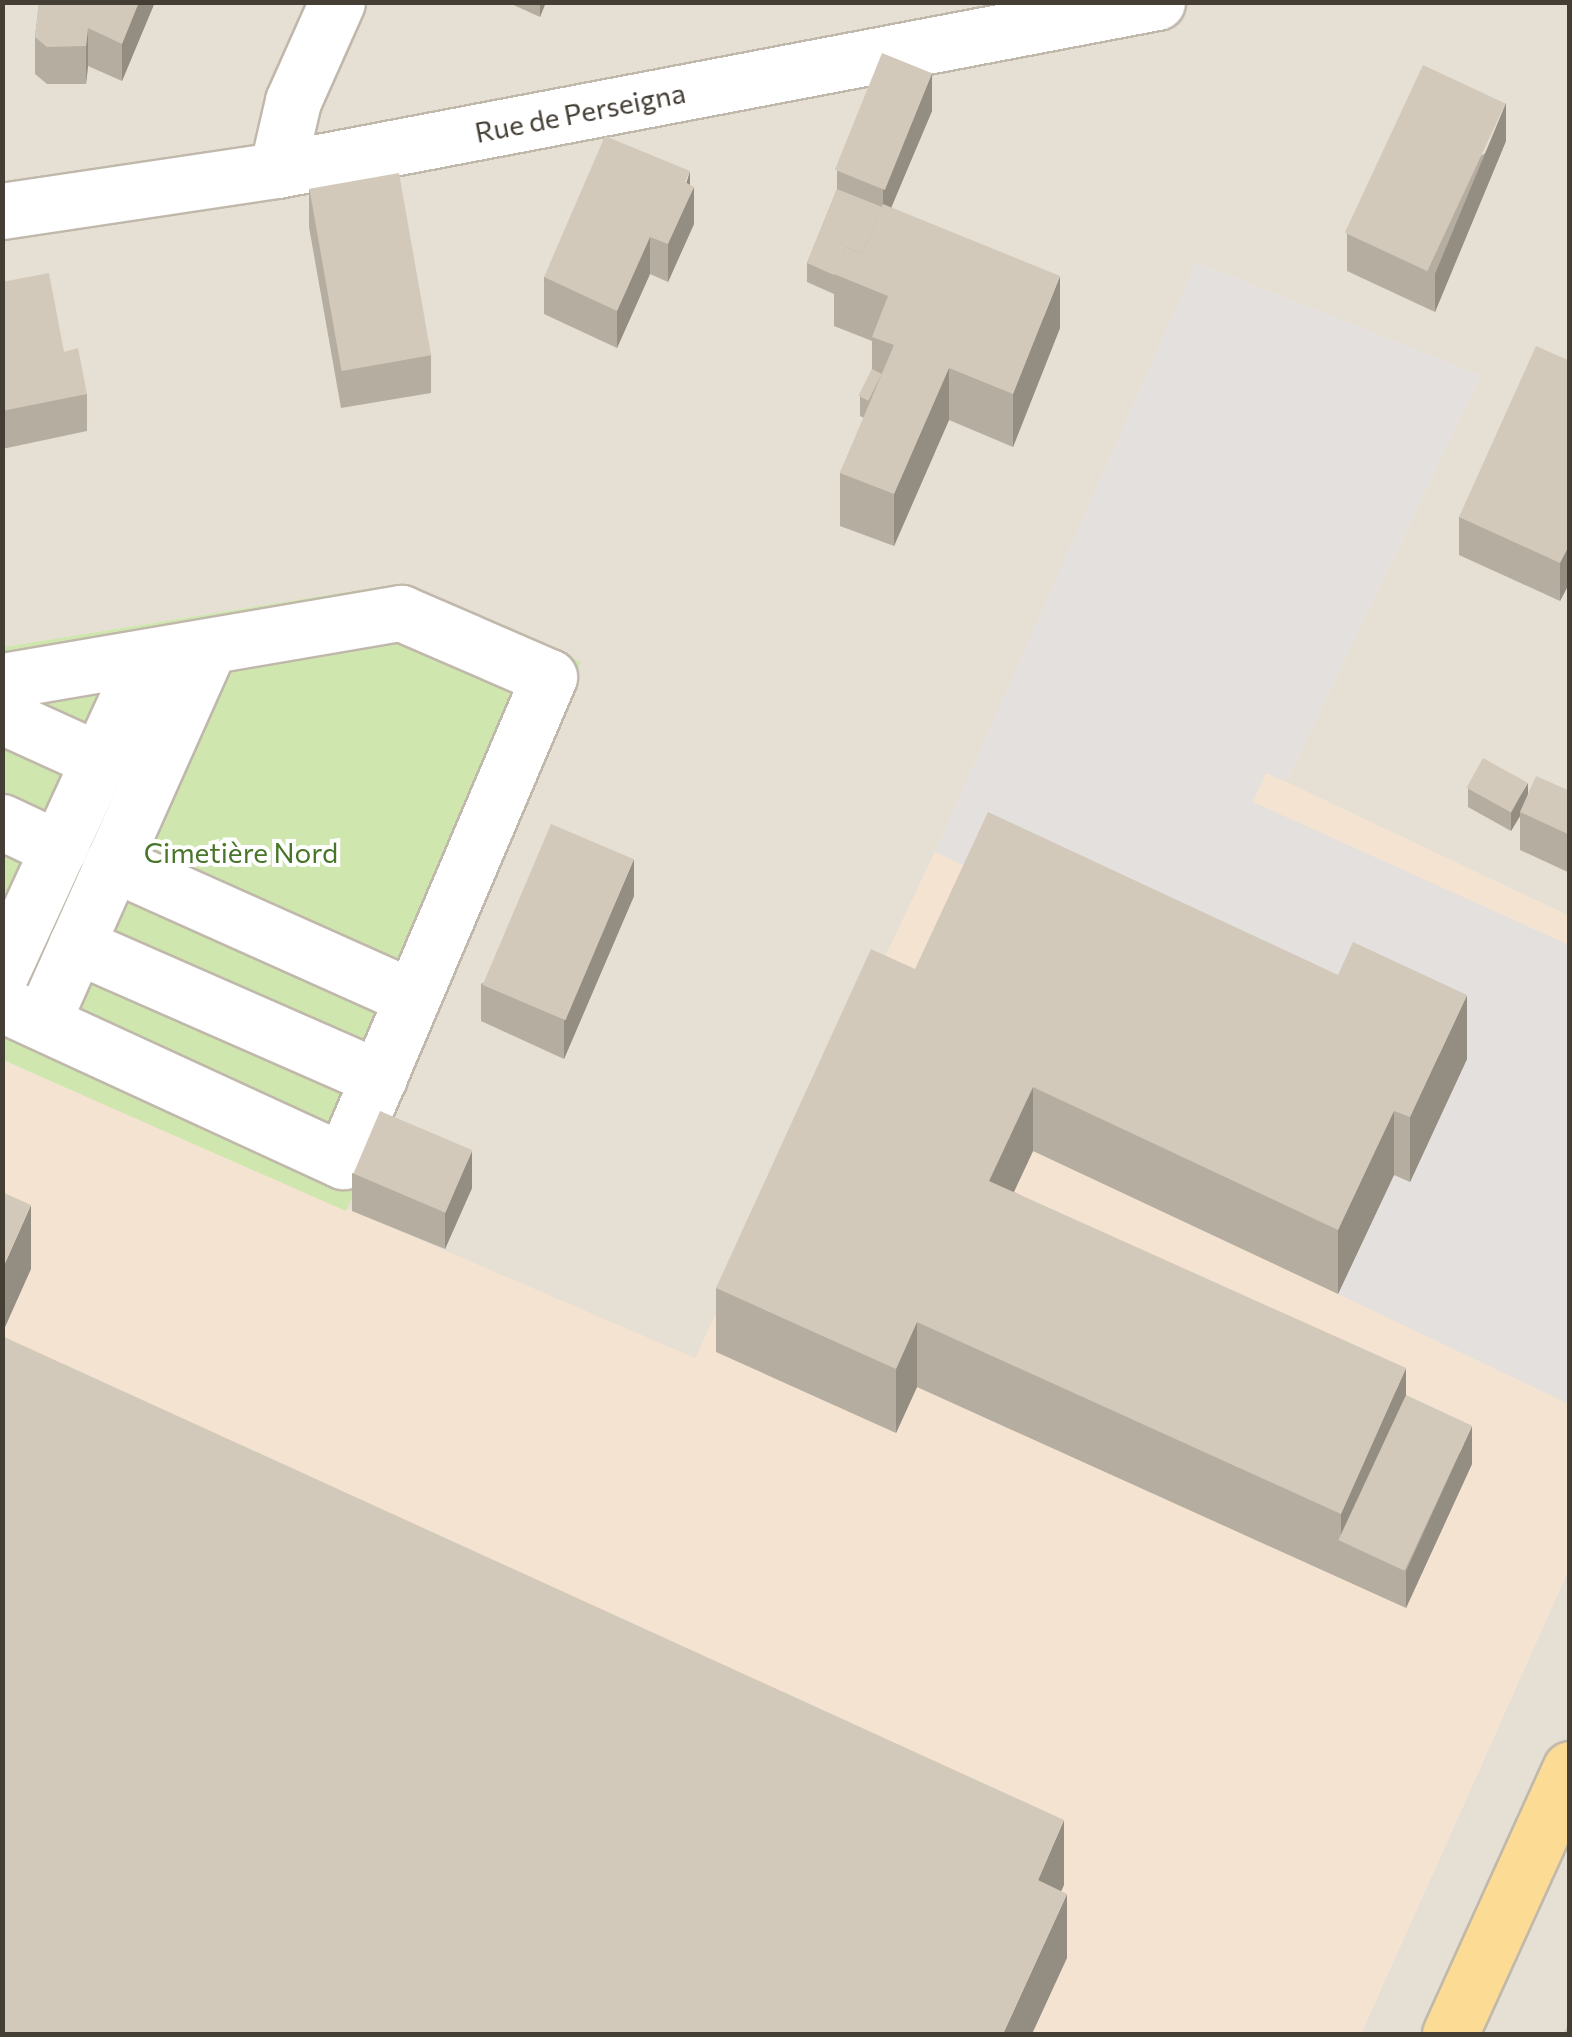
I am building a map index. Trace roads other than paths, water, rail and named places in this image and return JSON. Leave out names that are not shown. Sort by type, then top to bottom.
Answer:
[{"type":"main road","points":[[1450,2034],[1570,1769]]},
{"type":"street","points":[[276,170],[293,101],[337,2]]},
{"type":"street","name":"Rue de Perseigna","points":[[2,211],[276,170],[1156,2]]},
{"type":"street","points":[[2,681],[402,613],[549,677],[343,1160],[22,1013],[76,944],[208,647]]},
{"type":"street","points":[[2,971],[15,912],[59,849],[146,658]]},
{"type":"street","points":[[2,716],[99,760]]},
{"type":"street","points":[[2,822],[59,849]]},
{"type":"street","points":[[112,864],[412,998]]},
{"type":"street","points":[[76,944],[378,1078]]},
{"type":"park label","name":"Cimetière Nord","points":[[241,852]]}]
